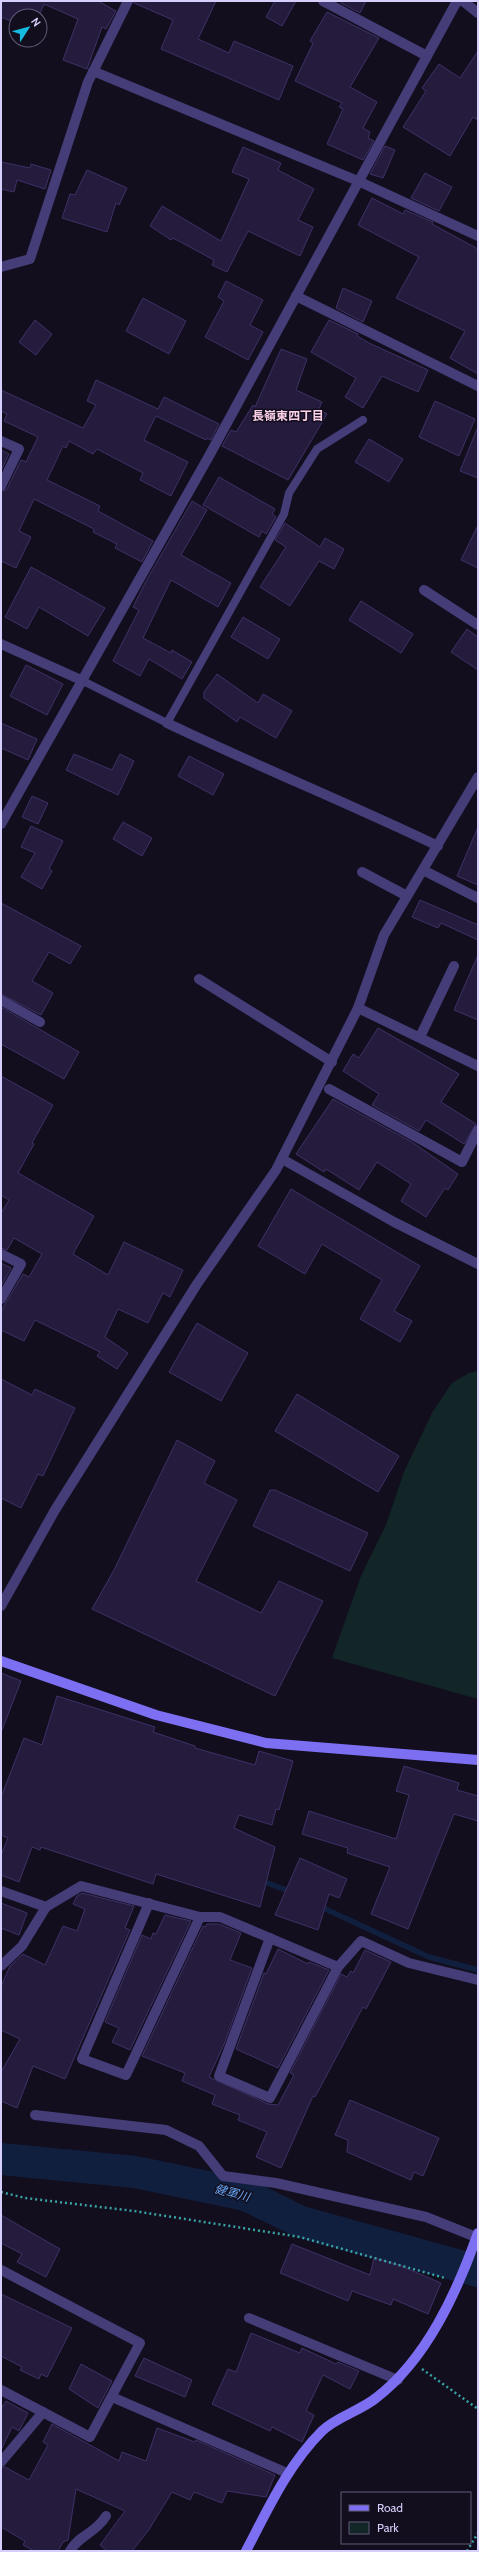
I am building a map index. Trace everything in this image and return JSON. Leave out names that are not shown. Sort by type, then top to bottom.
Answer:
[{"type":"street","points":[[1,267],[30,259],[93,71],[128,1]]},
{"type":"street","points":[[1,824],[81,680],[209,456],[358,180],[457,1]]},
{"type":"street","points":[[463,1],[478,13]]},
{"type":"street","points":[[328,2],[427,56]]},
{"type":"street","points":[[93,71],[358,180],[478,236]]},
{"type":"street","points":[[296,296],[478,386]]},
{"type":"street","points":[[1,440],[19,449],[1,486]]},
{"type":"street","points":[[424,590],[478,625]]},
{"type":"street","points":[[1,644],[81,680]]},
{"type":"street","points":[[167,723],[257,766],[338,798],[438,846]]},
{"type":"street","points":[[1,1606],[55,1510],[188,1297],[282,1159],[358,1008],[384,935],[477,781]]},
{"type":"street","points":[[423,870],[478,898]]},
{"type":"street","points":[[362,872],[408,896]]},
{"type":"street","points":[[420,1037],[454,966]]},
{"type":"street","points":[[199,979],[332,1062]]},
{"type":"street","points":[[1,1000],[40,1022]]},
{"type":"street","points":[[358,1008],[478,1066]]},
{"type":"street","points":[[330,1089],[462,1162],[478,1130]]},
{"type":"street","points":[[282,1159],[394,1222],[478,1264]]},
{"type":"street","points":[[1,1254],[21,1264],[1,1299]]},
{"type":"street","points":[[1,1661],[156,1715],[266,1743],[478,1760]]},
{"type":"street","points":[[1,1966],[22,1946],[46,1907],[81,1886],[200,1917],[220,1916],[338,1967]]},
{"type":"street","points":[[1,1892],[46,1907]]},
{"type":"street","points":[[149,1903],[82,2059],[126,2075],[200,1917]]},
{"type":"street","points":[[270,1938],[219,2076],[270,2098],[338,1967],[361,1941],[409,1963],[478,1980]]},
{"type":"street","points":[[35,2115],[166,2130],[199,2146],[222,2176],[276,2183],[426,2217],[477,2235],[458,2282],[433,2332],[412,2362],[398,2380],[375,2400],[323,2430],[287,2473],[246,2551]]},
{"type":"street","points":[[1,2270],[140,2343],[90,2437],[1,2390]]},
{"type":"street","points":[[249,2318],[398,2380]]},
{"type":"street","points":[[112,2396],[287,2473]]},
{"type":"street","points":[[1,2462],[43,2412]]},
{"type":"street","points":[[70,2551],[74,2544],[100,2527],[106,2516]]},
{"type":"lane","points":[[81,680],[167,723],[284,514],[289,493],[313,455],[318,449],[363,420]]},
{"type":"path","points":[[1,2192],[25,2198],[134,2211],[300,2237],[458,2282]]},
{"type":"path","points":[[412,2362],[478,2409]]},
{"type":"path","points":[[467,2551],[478,2532]]},
{"type":"green space","points":[[478,1371],[478,1699],[332,1658],[361,1576],[386,1525],[404,1472],[432,1413],[452,1383],[469,1373]]},
{"type":"building","points":[[1,1],[98,1],[116,11],[106,29],[102,27],[87,69],[63,60],[78,19],[44,4],[42,8],[8,8],[8,20],[1,17]]},
{"type":"building","points":[[134,1],[216,1],[198,39],[229,53],[234,41],[293,66],[279,100],[161,49],[173,20],[134,3]]},
{"type":"building","points":[[275,1],[296,1],[282,26],[266,17]]},
{"type":"building","points":[[342,1],[366,1],[360,13],[341,3]]},
{"type":"building","points":[[327,12],[379,38],[350,87],[377,102],[363,128],[370,132],[368,138],[374,141],[363,160],[327,144],[343,109],[339,107],[342,103],[295,81],[313,43],[310,41]]},
{"type":"building","points":[[478,51],[478,120],[473,117],[450,156],[403,127],[426,91],[422,88],[439,64],[460,78]]},
{"type":"building","points":[[385,146],[395,150],[383,178],[370,174]]},
{"type":"building","points":[[243,147],[281,163],[278,170],[314,189],[298,220],[313,227],[300,256],[248,231],[227,272],[212,265],[214,260],[173,238],[171,240],[150,226],[162,206],[221,241],[249,179],[232,172]]},
{"type":"building","points":[[1,162],[30,168],[31,164],[51,170],[45,189],[17,180],[14,192],[1,189]]},
{"type":"building","points":[[87,170],[127,188],[119,205],[116,203],[107,232],[62,218],[70,194],[75,195]]},
{"type":"building","points":[[425,173],[452,187],[439,211],[411,198]]},
{"type":"building","points":[[372,198],[403,214],[405,210],[433,222],[432,224],[478,249],[478,374],[450,358],[465,331],[396,298],[419,257],[358,225]]},
{"type":"building","points":[[226,281],[263,300],[250,325],[263,332],[248,360],[205,337],[224,301],[218,297]]},
{"type":"building","points":[[343,288],[372,301],[363,322],[336,308]]},
{"type":"building","points":[[143,298],[186,321],[169,354],[126,331]]},
{"type":"building","points":[[35,320],[52,334],[36,355],[19,342]]},
{"type":"building","points":[[329,320],[358,334],[357,336],[369,343],[428,370],[418,392],[382,376],[363,408],[345,397],[356,378],[311,352]]},
{"type":"building","points":[[281,349],[307,359],[296,390],[322,402],[319,409],[327,414],[288,480],[222,446],[231,430],[236,432],[253,405],[255,407]]},
{"type":"building","points":[[96,380],[158,409],[164,397],[219,424],[211,440],[207,438],[206,440],[156,416],[144,440],[188,462],[171,496],[140,480],[143,473],[97,449],[93,454],[69,441],[66,448],[63,446],[47,480],[100,506],[98,511],[153,541],[142,562],[115,548],[117,544],[93,532],[94,529],[34,499],[19,531],[31,537],[16,568],[1,561],[1,492],[7,489],[21,460],[26,462],[38,437],[4,421],[7,414],[1,411],[1,390],[83,428],[96,405],[87,401]]},
{"type":"building","points":[[435,401],[475,419],[459,456],[419,437]]},
{"type":"building","points":[[478,429],[478,478],[460,471]]},
{"type":"building","points":[[369,439],[403,459],[389,482],[355,462]]},
{"type":"building","points":[[1,450],[9,454],[1,471]]},
{"type":"building","points":[[219,477],[275,509],[272,514],[276,517],[266,534],[262,531],[259,537],[203,505]]},
{"type":"building","points":[[192,501],[207,510],[181,555],[231,583],[218,607],[171,580],[143,638],[171,653],[172,650],[192,662],[182,679],[149,659],[140,676],[113,661],[139,610],[133,607]]},
{"type":"building","points":[[285,523],[320,547],[325,538],[344,549],[334,569],[319,561],[290,606],[260,587],[286,547],[275,540]]},
{"type":"building","points":[[478,525],[478,568],[461,560]]},
{"type":"building","points":[[31,567],[105,608],[88,636],[39,607],[27,629],[5,617]]},
{"type":"building","points":[[361,601],[413,634],[401,653],[349,620]]},
{"type":"building","points":[[243,617],[280,639],[268,659],[231,637]]},
{"type":"building","points":[[467,629],[478,637],[478,670],[451,652]]},
{"type":"building","points":[[26,665],[63,684],[47,715],[10,696]]},
{"type":"building","points":[[217,674],[258,703],[263,694],[292,711],[276,738],[240,717],[237,722],[204,698],[204,692]]},
{"type":"building","points":[[1,723],[37,739],[28,760],[1,748]]},
{"type":"building","points":[[74,754],[112,770],[120,754],[134,761],[118,795],[66,770]]},
{"type":"building","points":[[189,756],[224,774],[213,795],[178,776]]},
{"type":"building","points":[[32,796],[48,803],[38,824],[22,817]]},
{"type":"building","points":[[123,822],[152,838],[142,856],[113,839]]},
{"type":"building","points":[[31,826],[63,841],[49,869],[52,871],[42,889],[21,877],[35,853],[21,847]]},
{"type":"building","points":[[478,827],[478,885],[457,876]]},
{"type":"building","points":[[420,900],[478,925],[478,940],[441,923],[438,928],[412,917]]},
{"type":"building","points":[[1,903],[81,946],[70,964],[49,952],[32,981],[53,993],[41,1015],[1,994]]},
{"type":"building","points":[[478,955],[478,1020],[454,1010]]},
{"type":"building","points":[[1,1007],[79,1052],[64,1079],[1,1044]]},
{"type":"building","points":[[378,1028],[459,1074],[441,1102],[476,1124],[464,1144],[426,1120],[419,1131],[372,1105],[379,1094],[343,1071],[353,1054],[359,1058]]},
{"type":"building","points":[[1,1076],[53,1105],[32,1143],[34,1144],[18,1173],[94,1216],[73,1254],[108,1275],[124,1242],[183,1270],[170,1297],[163,1293],[148,1323],[118,1309],[105,1337],[128,1353],[117,1369],[97,1356],[100,1352],[35,1320],[24,1341],[1,1330],[1,1312],[5,1304],[23,1274],[29,1277],[42,1254],[14,1238],[7,1250],[1,1248],[1,1213],[9,1200],[1,1195]]},
{"type":"building","points":[[333,1099],[412,1142],[458,1174],[448,1190],[445,1188],[426,1217],[401,1201],[411,1184],[377,1162],[359,1190],[326,1169],[324,1172],[296,1154]]},
{"type":"building","points":[[291,1189],[420,1266],[394,1311],[412,1321],[400,1342],[360,1319],[382,1280],[322,1244],[305,1274],[258,1246]]},
{"type":"building","points":[[1,1263],[11,1268],[1,1286]]},
{"type":"building","points":[[197,1323],[248,1353],[221,1401],[169,1372]]},
{"type":"building","points":[[1,1379],[32,1395],[35,1389],[75,1408],[43,1476],[38,1474],[21,1508],[1,1498]]},
{"type":"building","points":[[297,1394],[399,1456],[378,1492],[275,1431]]},
{"type":"building","points":[[177,1440],[215,1461],[204,1483],[237,1500],[196,1581],[261,1613],[279,1581],[323,1601],[275,1696],[92,1609],[114,1570]]},
{"type":"building","points":[[270,1490],[275,1490],[368,1533],[350,1571],[253,1526]]},
{"type":"building","points":[[1,1673],[21,1681],[2,1730],[1,1730]]},
{"type":"building","points":[[57,1696],[155,1727],[153,1732],[195,1746],[195,1748],[255,1765],[259,1751],[293,1761],[279,1810],[276,1809],[272,1825],[239,1815],[234,1828],[275,1847],[260,1907],[156,1874],[153,1884],[41,1847],[40,1850],[32,1847],[19,1882],[1,1875],[1,1855],[8,1838],[1,1835],[1,1797],[24,1738],[42,1745]]},
{"type":"building","points":[[404,1766],[459,1783],[457,1790],[478,1796],[478,1821],[454,1814],[408,1929],[371,1914],[390,1867],[347,1853],[348,1848],[302,1834],[309,1811],[396,1839],[409,1795],[396,1791]]},
{"type":"building","points":[[300,1858],[347,1879],[339,1898],[329,1894],[318,1930],[275,1915]]},
{"type":"building","points":[[82,1893],[134,1906],[125,1928],[130,1930],[65,2079],[33,2066],[17,2108],[1,2101],[1,2072],[20,2039],[1,2030],[1,1986],[10,1966],[23,1954],[45,1965],[63,1926],[77,1931],[85,1909],[73,1904],[77,1896]]},
{"type":"building","points":[[1,1903],[27,1913],[19,1935],[1,1928]]},
{"type":"building","points":[[165,1915],[191,1921],[130,2050],[112,2042],[119,2028],[105,2022],[142,1935],[151,1939],[153,1933],[156,1934]]},
{"type":"building","points":[[207,1924],[219,1924],[241,1933],[230,1960],[252,1968],[225,2042],[209,2077],[268,2104],[278,2105],[294,2075],[290,2073],[341,1974],[347,1977],[351,1971],[353,1973],[365,1950],[391,1962],[366,2009],[363,2007],[315,2097],[313,2096],[281,2168],[256,2157],[267,2132],[238,2120],[240,2115],[212,2104],[215,2095],[182,2081],[185,2073],[142,2056],[203,1926],[205,1927]]},
{"type":"building","points":[[278,1949],[308,1964],[309,1962],[329,1970],[278,2068],[236,2049],[264,1973],[266,1974]]},
{"type":"building","points":[[350,2100],[439,2138],[423,2176],[414,2172],[411,2180],[347,2152],[348,2140],[335,2135]]},
{"type":"building","points":[[1,2215],[60,2249],[46,2277],[17,2262],[22,2254],[1,2243]]},
{"type":"building","points":[[292,2244],[370,2275],[374,2258],[399,2265],[441,2283],[428,2314],[393,2299],[391,2305],[352,2291],[348,2301],[280,2273]]},
{"type":"building","points":[[1,2294],[72,2328],[47,2377],[41,2374],[39,2379],[20,2370],[22,2367],[1,2356]]},
{"type":"building","points":[[251,2333],[300,2353],[302,2348],[336,2364],[338,2362],[359,2371],[350,2389],[323,2375],[306,2411],[314,2415],[302,2442],[272,2427],[270,2431],[212,2404],[228,2369],[236,2372]]},
{"type":"building","points":[[144,2358],[192,2380],[185,2397],[135,2376]]},
{"type":"building","points":[[81,2364],[112,2381],[98,2408],[69,2389]]},
{"type":"building","points":[[6,2401],[28,2413],[19,2431],[12,2427],[1,2450],[1,2409]]},
{"type":"building","points":[[52,2424],[119,2461],[122,2452],[146,2461],[157,2428],[195,2442],[196,2440],[275,2475],[266,2497],[227,2491],[222,2503],[194,2492],[190,2500],[172,2492],[148,2531],[132,2551],[107,2551],[100,2545],[125,2511],[76,2489],[68,2540],[63,2542],[58,2551],[34,2551],[23,2545],[25,2541],[1,2527],[1,2468],[5,2467],[29,2480],[48,2445],[43,2442]]},
{"type":"waterway","points":[[259,1880],[292,1892]]},
{"type":"waterway","points":[[319,1906],[429,1957],[478,1970]]},
{"type":"waterway","name":"健軍川","points":[[1,2159],[135,2172],[246,2195],[301,2222],[478,2271]]},
{"type":"district","name":"長嶺東四丁目","points":[[288,416]]}]
